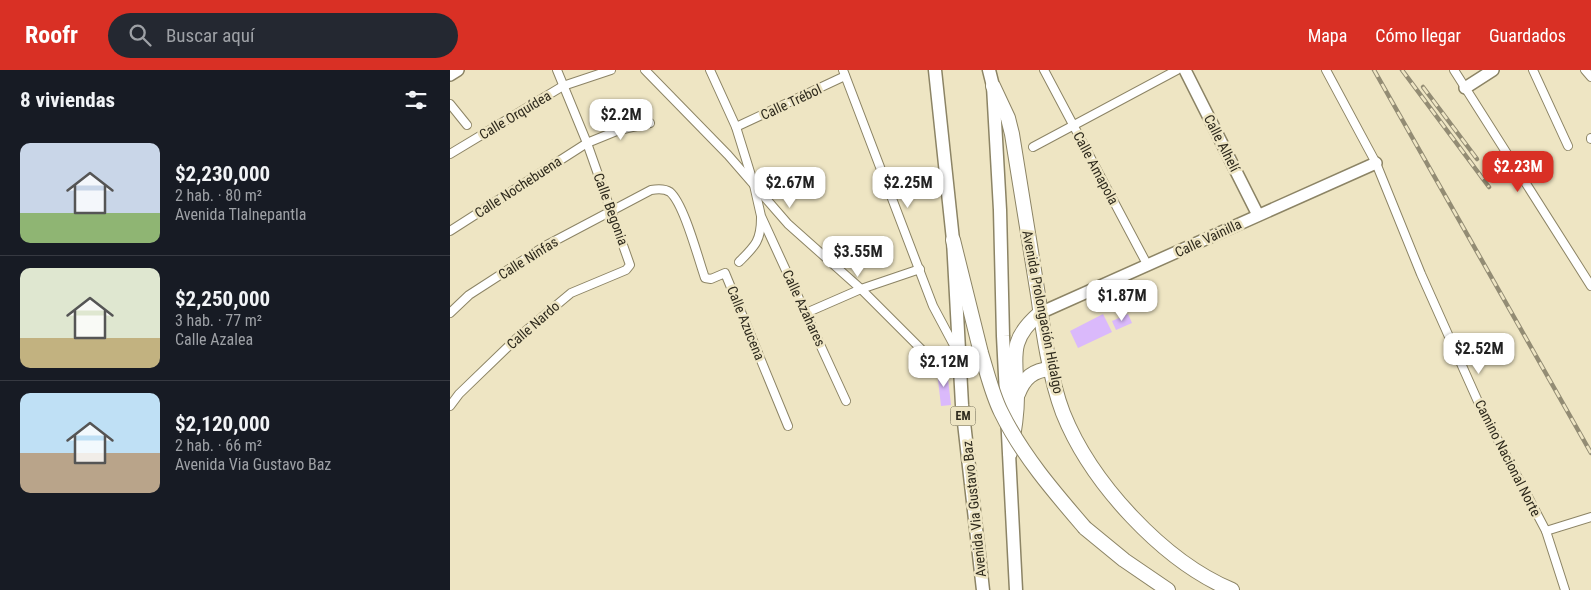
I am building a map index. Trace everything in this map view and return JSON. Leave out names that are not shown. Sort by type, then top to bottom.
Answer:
[{"type":"highway","name":"Avenida Prolongación Hidalgo","points":[[993,86],[1008,118],[1012,134],[1040,313],[1051,369],[1063,413],[1081,448],[1107,487],[1143,530],[1176,557],[1222,586],[1232,590]]},
{"type":"highway","points":[[953,240],[981,353],[1000,411],[1021,446],[1043,480],[1085,528],[1124,560],[1168,590]]},
{"type":"highway","points":[[1010,453],[1015,427],[1017,397],[1016,348],[1023,330],[1040,313]]},
{"type":"highway","points":[[1017,397],[1028,376],[1042,369],[1051,369]]},
{"type":"main road","name":"Avenida Via Gustavo Baz","points":[[935,70],[953,240],[962,405],[983,590]]},
{"type":"main road","points":[[989,70],[993,86],[1000,210],[1003,336],[1016,590]]},
{"type":"street","points":[[450,74],[458,70]]},
{"type":"street","name":"Calle Begonia","points":[[557,70],[587,143],[630,265]]},
{"type":"street","name":"Calle Orquídea","points":[[450,154],[563,86],[611,70]]},
{"type":"street","points":[[645,70],[754,185],[788,224],[861,289],[928,356]]},
{"type":"street","name":"Calle Azahares","points":[[710,70],[736,127],[762,216],[846,401]]},
{"type":"street","name":"Calle Amapola","points":[[1044,70],[1148,266]]},
{"type":"street","points":[[1033,147],[1177,70]]},
{"type":"street","name":"Calle Alhelí","points":[[1185,70],[1258,215]]},
{"type":"street","name":"Camino Nacional Norte","points":[[1326,70],[1376,163],[1421,274],[1480,406],[1546,531],[1565,590]]},
{"type":"street","points":[[1454,70],[1591,286]]},
{"type":"street","points":[[1465,88],[1493,70]]},
{"type":"street","points":[[1533,70],[1568,146]]},
{"type":"street","points":[[1585,70],[1591,77]]},
{"type":"street","points":[[844,73],[933,306],[959,355]]},
{"type":"street","name":"Calle Trébol","points":[[736,127],[844,73]]},
{"type":"street","points":[[450,104],[467,125]]},
{"type":"street","name":"Calle Nochebuena","points":[[450,231],[587,143],[620,130],[650,123]]},
{"type":"street","name":"Calle Vainilla","points":[[1040,313],[1376,163]]},
{"type":"street","name":"Calle Ninfas","points":[[450,313],[469,295],[545,246],[651,190],[668,191]]},
{"type":"street","name":"Calle Azucena","points":[[668,191],[679,202],[705,278],[711,279],[725,273],[788,426]]},
{"type":"street","name":"Calle Azahares","points":[[739,262],[752,249],[760,237],[762,216]]},
{"type":"street","name":"Calle Nardo","points":[[450,406],[459,394],[516,338],[571,293],[626,270],[630,265]]},
{"type":"street","points":[[806,314],[861,289],[920,269]]},
{"type":"street","points":[[1546,531],[1591,517]]},
{"type":"building","points":[[1103,314],[1112,332],[1078,348],[1070,331]]},
{"type":"building","points":[[1128,314],[1132,323],[1116,330],[1112,321]]},
{"type":"building","points":[[947,370],[951,405],[941,406],[937,371]]},
{"type":"railway","points":[[1374,70],[1591,453]]},
{"type":"railway","points":[[1402,70],[1489,187]]},
{"type":"railway","points":[[1423,87],[1477,159]]}]
